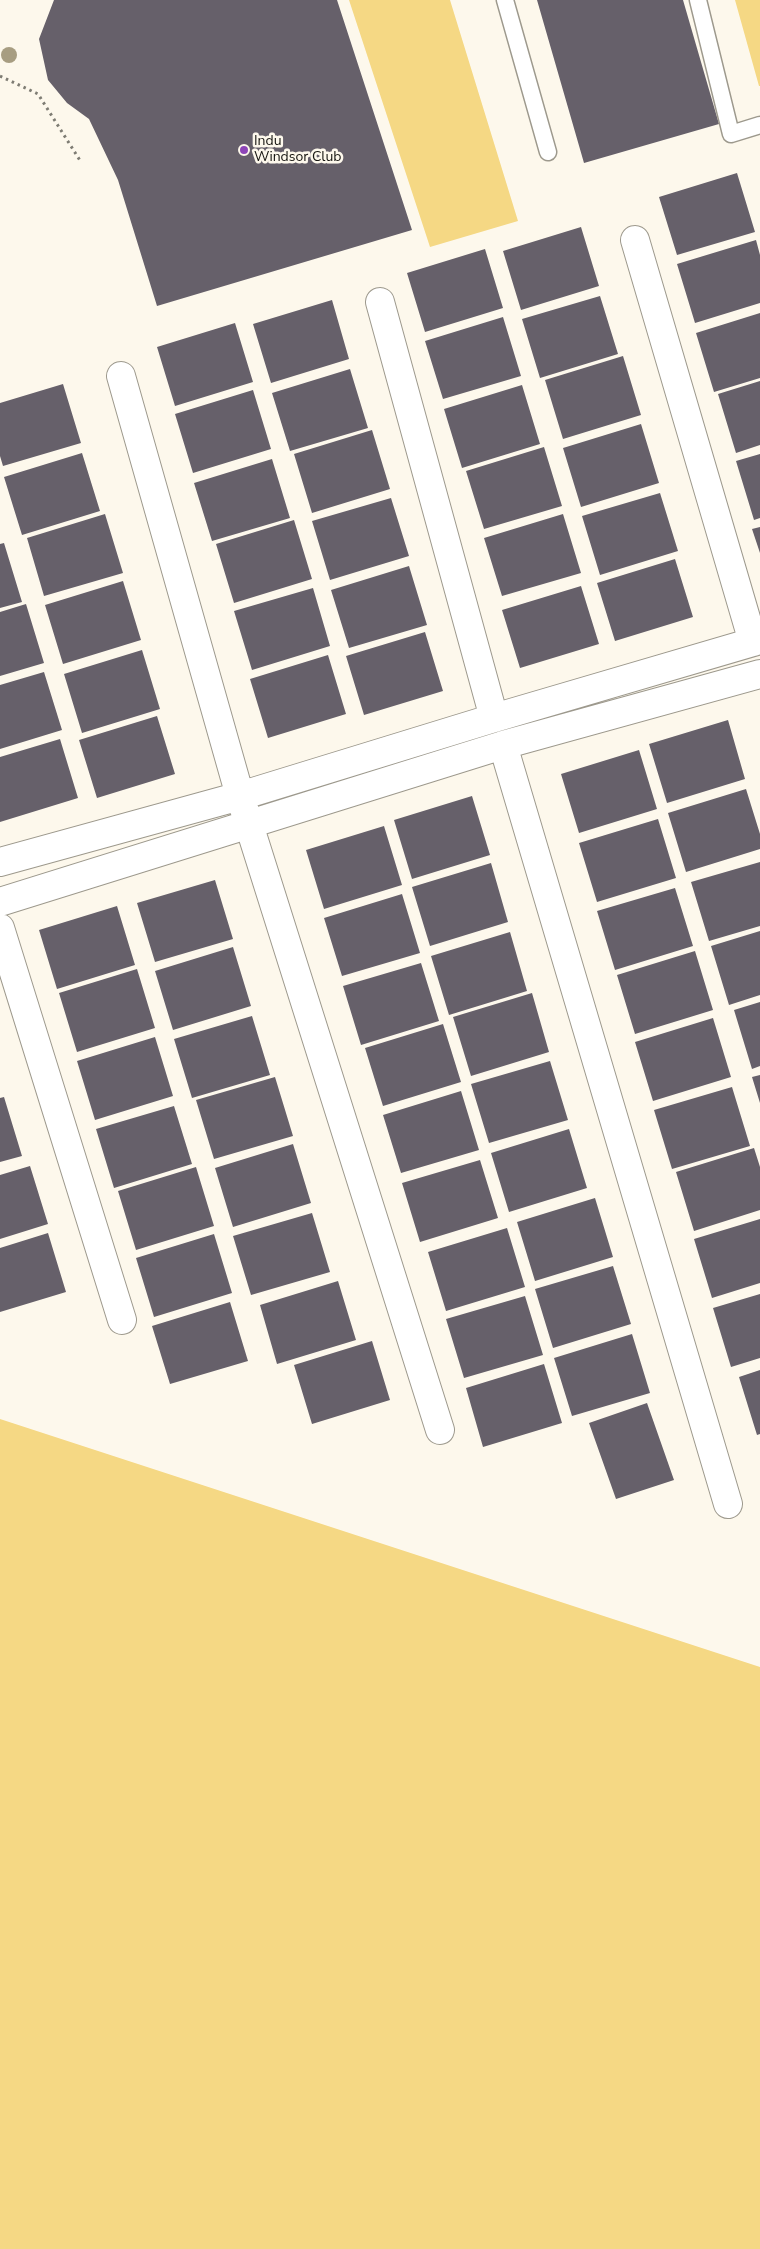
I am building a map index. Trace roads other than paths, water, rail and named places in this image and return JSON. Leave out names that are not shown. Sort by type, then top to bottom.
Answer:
[{"type":"street","points":[[0,862],[240,796],[494,718],[756,641],[635,240]]},
{"type":"street","points":[[380,302],[494,718]]},
{"type":"street","points":[[121,376],[240,796],[440,1430]]},
{"type":"street","points":[[0,902],[249,822],[503,745],[760,676]]},
{"type":"street","points":[[503,745],[728,1504]]},
{"type":"street","points":[[0,928],[122,1320]]},
{"type":"lane","points":[[505,0],[548,152]]},
{"type":"lane","points":[[698,0],[731,134],[760,125]]},
{"type":"place","name":"Indu Windsor Club","points":[[244,150]]}]
